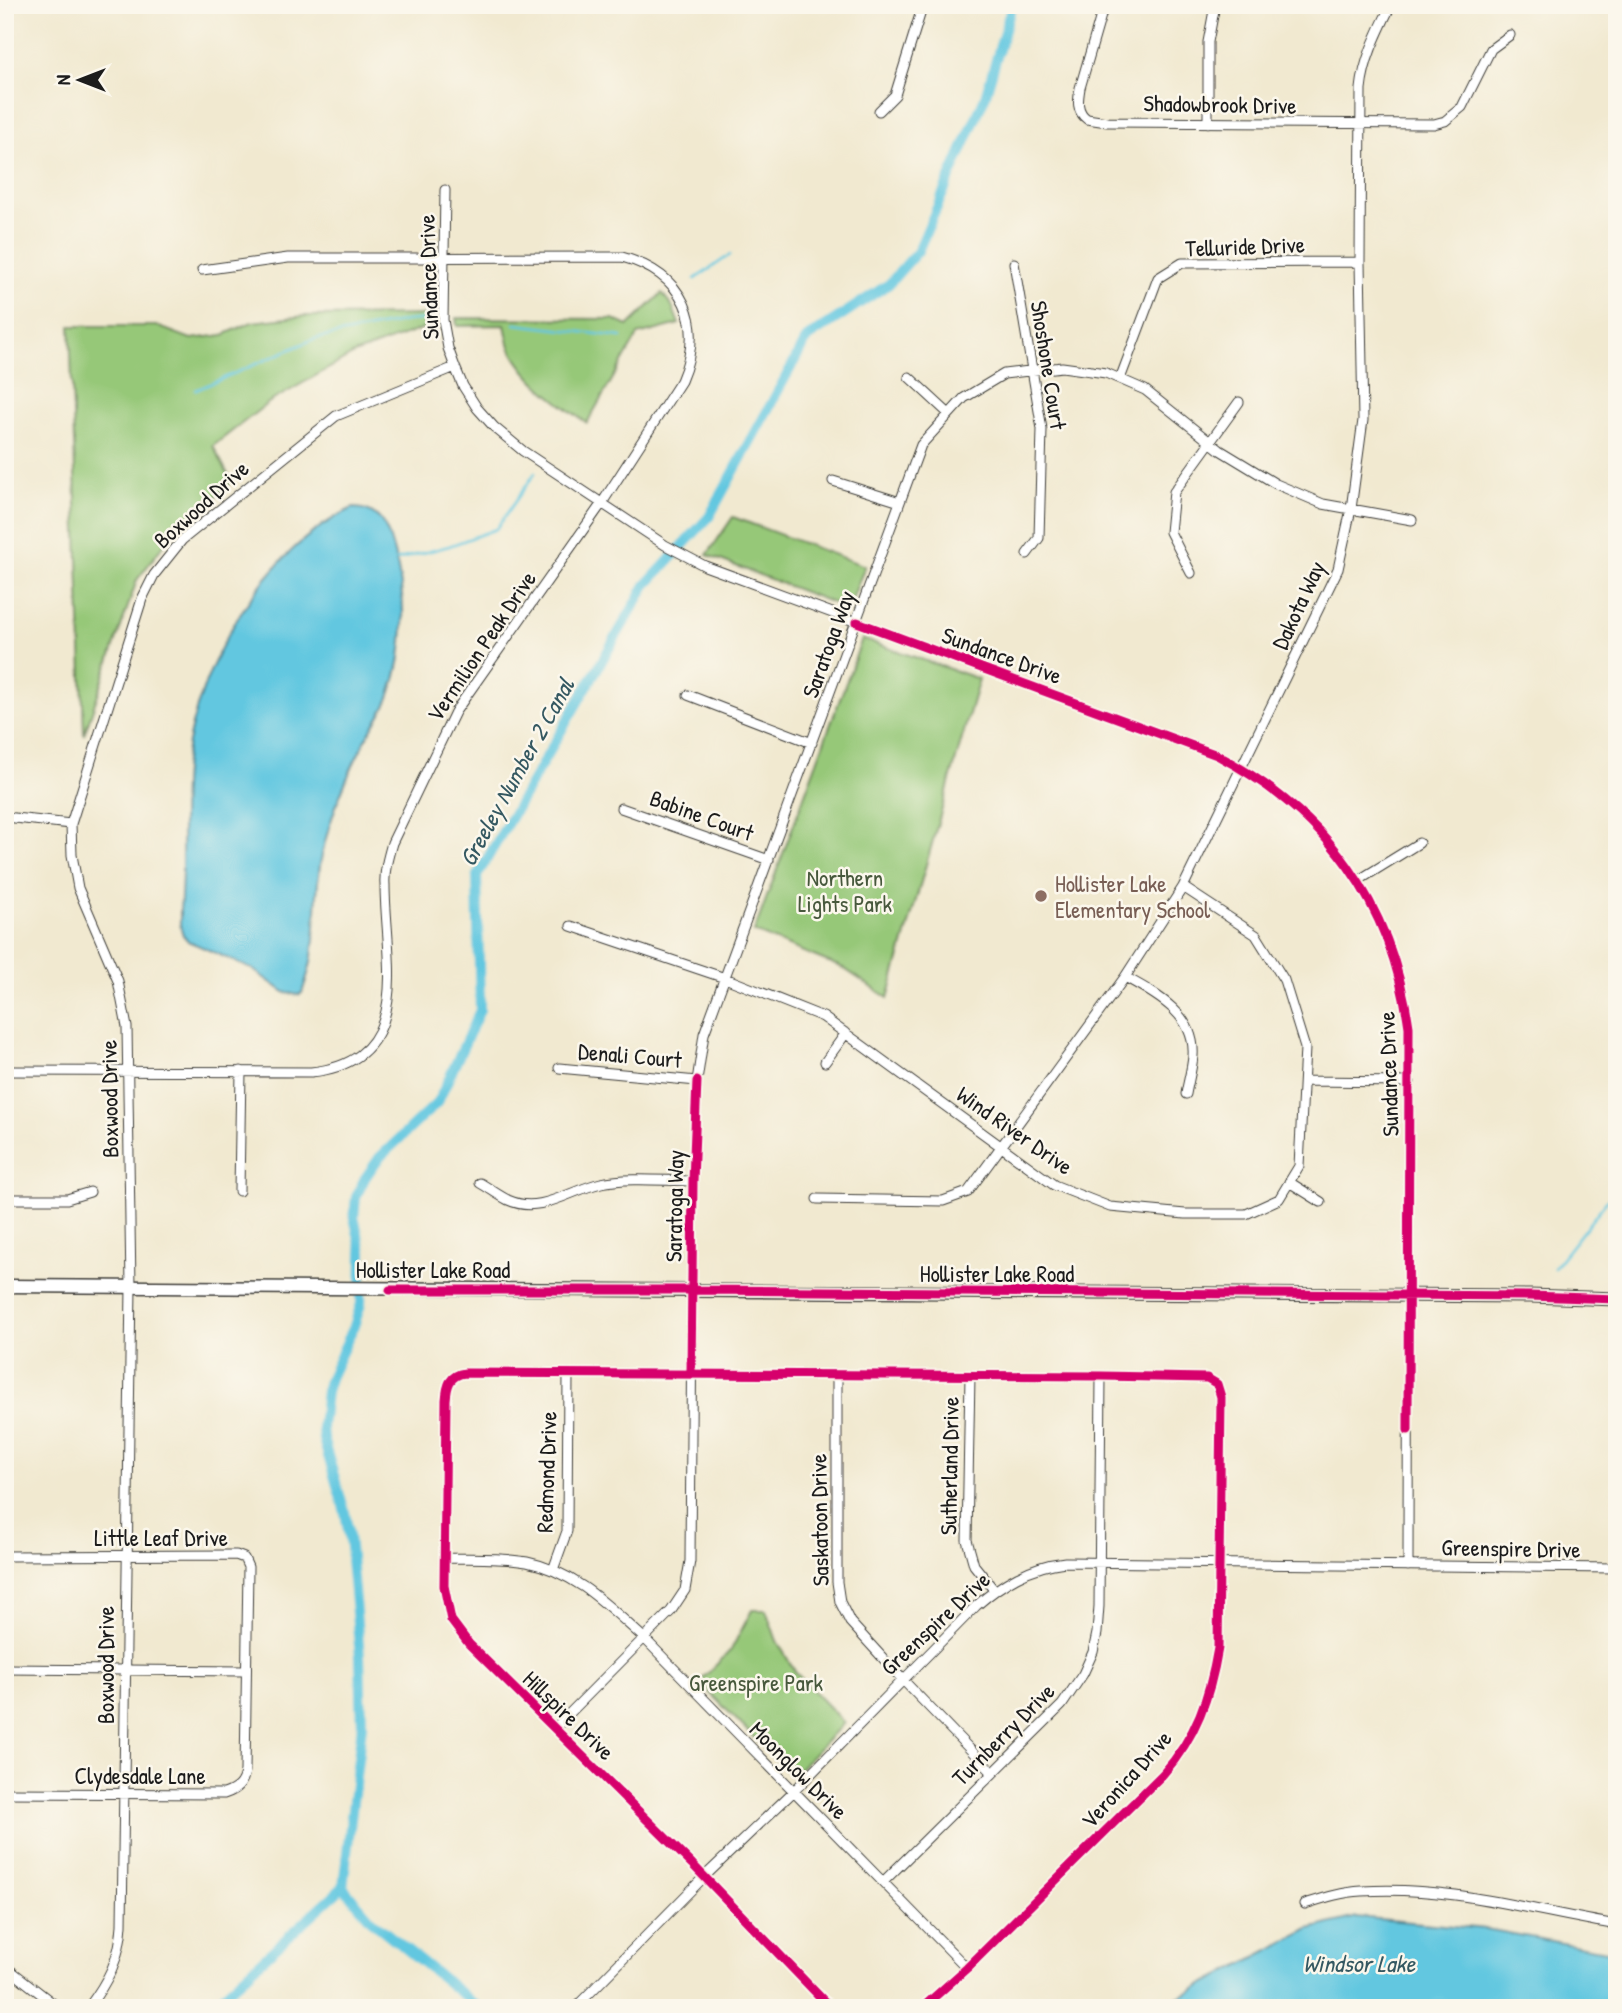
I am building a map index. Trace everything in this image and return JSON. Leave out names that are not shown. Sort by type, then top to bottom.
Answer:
[{"type":"street","points":[[879,111],[895,95],[923,5]]},
{"type":"street","name":"Shadowbrook Drive","points":[[1104,5],[1078,102],[1082,115],[1094,121],[1107,122],[1434,124],[1446,121],[1462,107],[1492,49],[1510,35]]},
{"type":"street","points":[[1208,123],[1208,42],[1215,5]]},
{"type":"street","name":"Dakota Way","points":[[817,1199],[943,1201],[968,1192],[1125,977],[1183,887],[1338,569],[1351,509],[1363,419],[1360,262],[1362,74],[1372,44],[1391,5]]},
{"type":"street","name":"Sundance Drive","points":[[445,190],[443,320],[448,348],[463,386],[477,408],[494,427],[523,451],[695,562],[1190,745],[1241,768],[1282,796],[1305,816],[1325,836],[1359,880],[1377,915],[1398,969],[1409,1027],[1408,1566]]},
{"type":"street","name":"Vermilion Peak Drive","points":[[5,1071],[128,1069],[311,1072],[331,1070],[348,1062],[365,1049],[387,1016],[390,996],[384,883],[392,844],[455,712],[602,503],[681,381],[692,348],[689,318],[684,301],[674,285],[639,262],[622,257],[288,258],[202,270]]},
{"type":"street","name":"Telluride Drive","points":[[1120,379],[1158,278],[1182,263],[1360,262]]},
{"type":"street","name":"Shoshone Court","points":[[1014,263],[1042,429],[1039,538],[1027,554]]},
{"type":"street","name":"Boxwood Drive","points":[[88,2008],[111,1974],[121,1942],[131,1287],[128,1069],[127,1027],[123,1002],[118,981],[78,888],[72,855],[71,824],[142,599],[165,559],[182,540],[336,416],[455,367]]},
{"type":"street","name":"Saratoga Way","points":[[555,1728],[671,1611],[681,1596],[688,1576],[692,1181],[697,1081],[704,1034],[921,444],[964,398],[1004,374],[1062,367],[1106,373],[1144,390],[1210,442],[1276,484],[1323,504],[1412,520]]},
{"type":"street","points":[[909,377],[949,414]]},
{"type":"street","points":[[1191,573],[1170,532],[1174,492],[1239,402]]},
{"type":"street","points":[[833,481],[900,502]]},
{"type":"street","points":[[688,695],[812,743]]},
{"type":"street","name":"Babine Court","points":[[621,807],[769,860]]},
{"type":"street","points":[[5,817],[71,824]]},
{"type":"street","points":[[1359,880],[1419,844]]},
{"type":"street","name":"Wind River Drive","points":[[571,926],[725,978],[823,1017],[1054,1185],[1110,1207],[1185,1214],[1246,1214],[1279,1199],[1299,1166],[1305,1048],[1284,980],[1256,935],[1183,887]]},
{"type":"street","points":[[1125,977],[1178,1011],[1187,1026],[1192,1040],[1193,1056],[1186,1094]]},
{"type":"street","points":[[825,1062],[846,1033]]},
{"type":"street","name":"Denali Court","points":[[559,1068],[697,1081]]},
{"type":"street","points":[[239,1191],[241,1071]]},
{"type":"street","points":[[1304,1081],[1410,1082]]},
{"type":"street","points":[[480,1183],[510,1201],[537,1205],[601,1183],[625,1180],[692,1181]]},
{"type":"street","points":[[1289,1182],[1321,1202]]},
{"type":"street","points":[[5,1199],[67,1199],[90,1192]]},
{"type":"street","name":"Hollister Lake Road","points":[[5,1286],[1409,1295],[1617,1299]]},
{"type":"street","name":"Hillspire Drive","points":[[568,1373],[465,1373],[452,1377],[448,1384],[445,1558],[446,1603],[451,1620],[458,1632],[704,1877],[825,2002],[836,2008]]},
{"type":"street","points":[[568,1373],[1101,1376]]},
{"type":"street","name":"Redmond Drive","points":[[553,1570],[567,1531],[568,1373]]},
{"type":"street","name":"Sutherland Drive","points":[[970,1375],[967,1540],[974,1565],[994,1590]]},
{"type":"street","name":"Saskatoon Drive","points":[[837,1376],[837,1582],[841,1602],[850,1622],[992,1772]]},
{"type":"street","name":"Veronica Drive","points":[[922,2008],[1074,1864],[1180,1755],[1204,1710],[1213,1681],[1218,1648],[1221,1397],[1217,1384],[1207,1378],[1101,1376]]},
{"type":"street","name":"Turnberry Drive","points":[[883,1882],[1062,1705],[1083,1674],[1093,1652],[1097,1633],[1100,1563],[1101,1376]]},
{"type":"street","name":"Little Leaf Drive","points":[[5,1556],[236,1555],[244,1558],[248,1567],[245,1671]]},
{"type":"street","name":"Moonglow Drive","points":[[445,1558],[528,1562],[574,1579],[591,1591],[645,1639],[967,1968]]},
{"type":"street","name":"Greenspire Drive","points":[[575,2008],[994,1590],[1028,1571],[1050,1564],[1100,1563],[1617,1568]]},
{"type":"street","points":[[5,1669],[245,1671]]},
{"type":"street","name":"Clydesdale Lane","points":[[5,1793],[224,1794],[234,1791],[240,1785],[245,1771],[245,1671]]},
{"type":"street","points":[[1305,1904],[1360,1891],[1430,1892],[1617,1925]]},
{"type":"street","points":[[5,1966],[59,2008]]},
{"type":"green space","points":[[662,293],[672,306],[679,324],[638,335],[587,423],[545,392],[527,373],[511,348],[505,325],[457,326],[456,318],[613,319],[628,326]]},
{"type":"green space","points":[[433,315],[432,325],[354,354],[268,403],[213,446],[232,482],[171,535],[137,580],[84,735],[70,326],[157,326],[191,339],[223,335],[252,322],[305,316]]},
{"type":"green space","points":[[733,517],[865,566],[851,602],[847,606],[841,606],[707,555]]},
{"type":"green space","name":"Northern Lights Park","points":[[862,639],[979,679],[888,998],[843,968],[754,932]]},
{"type":"green space","name":"Greenspire Park","points":[[752,1610],[766,1610],[777,1641],[796,1673],[844,1723],[792,1776],[699,1682],[731,1650]]},
{"type":"water","points":[[353,508],[376,515],[388,533],[398,567],[403,604],[400,660],[388,701],[354,763],[328,832],[319,875],[311,962],[302,993],[298,995],[284,992],[252,969],[188,941],[183,935],[180,910],[185,761],[192,725],[204,687],[240,614],[264,581],[291,551],[321,526]]},
{"type":"water","name":"Windsor Lake","points":[[1357,1917],[1486,1929],[1617,1953],[1617,2008],[1159,2008],[1309,1929]]},
{"type":"waterway","name":"Greeley Number 2 Canal","points":[[215,2008],[226,1993],[343,1887],[362,1725],[360,1656],[345,1512],[323,1439],[326,1391],[361,1304],[362,1252],[354,1217],[356,1197],[379,1158],[438,1102],[480,1010],[477,876],[646,585],[709,517],[807,338],[889,284],[918,251],[985,97],[1012,5]]},
{"type":"waterway","points":[[695,279],[730,255]]},
{"type":"waterway","points":[[196,390],[314,339],[406,321],[430,319]]},
{"type":"waterway","points":[[515,324],[622,337]]},
{"type":"waterway","points":[[396,560],[449,546],[496,529],[535,473]]},
{"type":"waterway","points":[[1554,1268],[1617,1188]]},
{"type":"waterway","points":[[343,1887],[373,1922],[479,2008]]},
{"type":"cycle path","points":[[857,622],[1217,755],[1256,778],[1291,805],[1322,834],[1348,866],[1370,902],[1387,940],[1400,982],[1409,1027],[1408,1430]]},
{"type":"cycle path","points":[[691,1373],[697,1081]]},
{"type":"cycle path","points":[[390,1290],[1530,1296],[1617,1299]]},
{"type":"cycle path","points":[[836,2008],[825,2002],[692,1864],[469,1644],[451,1620],[444,1586],[446,1400],[448,1386],[455,1376],[465,1373],[1101,1376],[1207,1378],[1217,1384],[1221,1397],[1218,1648],[1211,1683],[1193,1731],[1163,1774],[967,1968],[922,2008]]},
{"type":"place","name":"Hollister Lake Elementary School","points":[[1041,896]]}]
